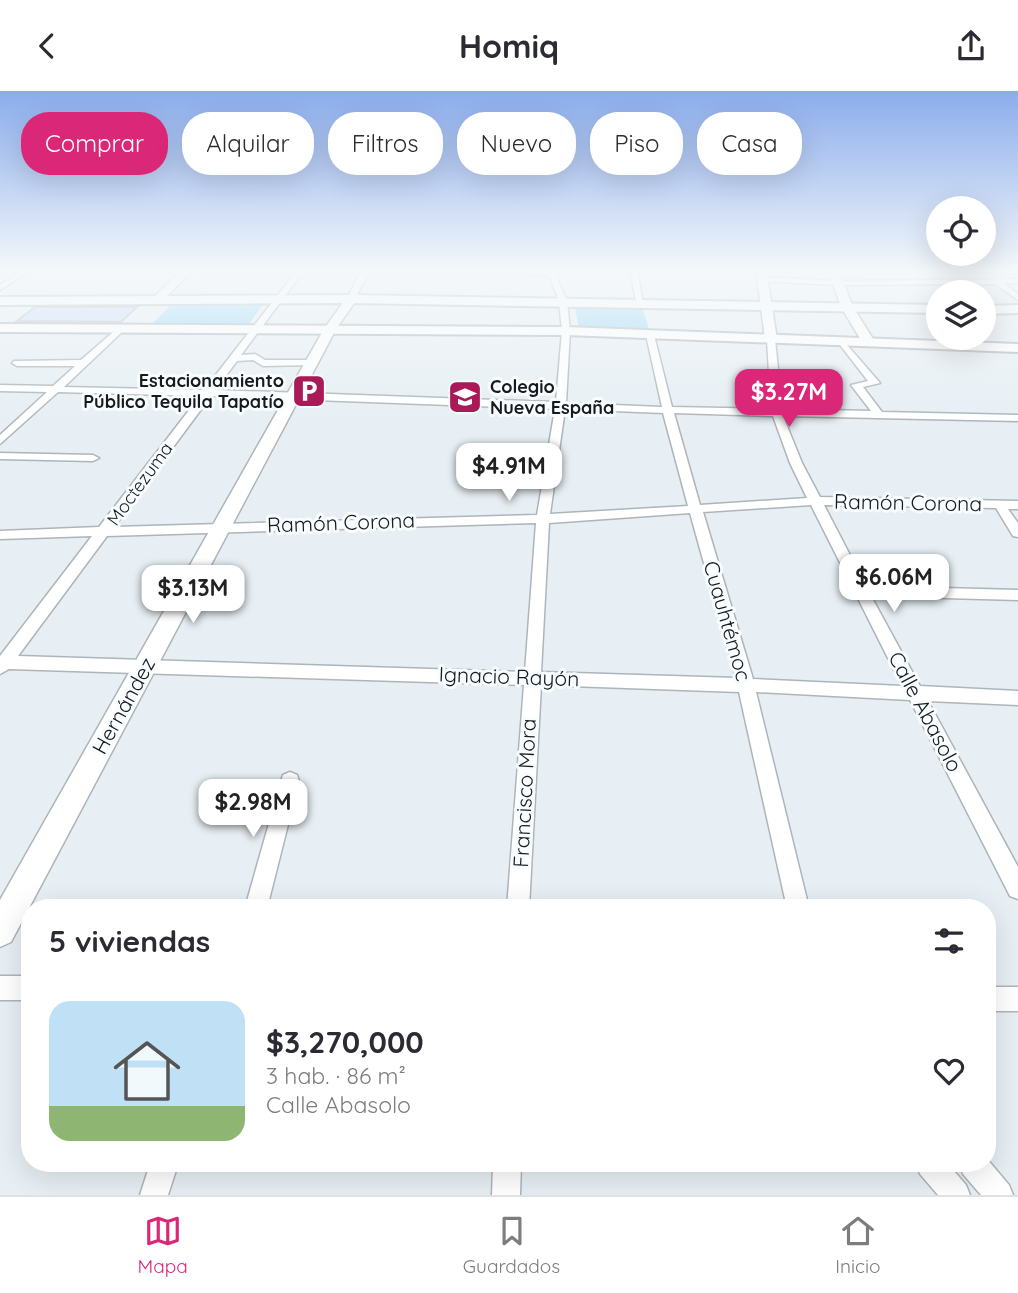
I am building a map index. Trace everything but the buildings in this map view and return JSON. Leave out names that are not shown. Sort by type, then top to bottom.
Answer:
[{"type":"main road","points":[[0,328],[566,331],[1018,348]]},
{"type":"street","name":"Moctezuma","points":[[1,664],[105,531],[261,321]]},
{"type":"street","name":"Hernández","points":[[0,931],[336,321]]},
{"type":"street","name":"Francisco Mora","points":[[519,899],[543,519],[561,404],[565,321]]},
{"type":"street","points":[[768,321],[771,339]]},
{"type":"street","points":[[855,321],[869,342]]},
{"type":"street","points":[[0,441],[120,330]]},
{"type":"street","name":"Cuauhtémoc","points":[[650,335],[666,410],[684,461],[746,685],[796,899]]},
{"type":"street","name":"Calle Abasolo","points":[[771,339],[777,413],[796,463],[1018,888]]},
{"type":"street","points":[[841,341],[875,383],[856,385],[879,415]]},
{"type":"street","points":[[233,358],[255,357],[263,363],[313,363]]},
{"type":"street","points":[[17,363],[84,363]]},
{"type":"street","points":[[0,388],[296,395],[666,410],[1018,418]]},
{"type":"street","points":[[0,456],[93,458]]},
{"type":"street","name":"Ramón Corona","points":[[0,535],[543,519],[817,501],[1018,505]]},
{"type":"street","points":[[999,504],[1018,533]]},
{"type":"street","points":[[861,591],[1018,595]]},
{"type":"street","name":"Ignacio Rayón","points":[[1,664],[147,665],[746,685],[1018,698]]},
{"type":"street","points":[[258,899],[290,781]]},
{"type":"street","points":[[0,988],[21,988]]},
{"type":"street","points":[[996,999],[1018,999]]},
{"type":"street","points":[[154,1195],[161,1172]]},
{"type":"street","points":[[506,1195],[507,1172]]},
{"type":"street","points":[[937,1172],[956,1195]]},
{"type":"street","points":[[980,1172],[999,1195]]},
{"type":"shaded area","points":[[155,321],[251,321],[249,324],[152,324]]},
{"type":"shaded area","points":[[577,321],[646,321],[650,332],[579,329]]},
{"type":"place","name":"Estacionamiento Público Tequila Tapatío","points":[[309,391]]},
{"type":"place","name":"Colegio Nueva España","points":[[465,397]]}]
